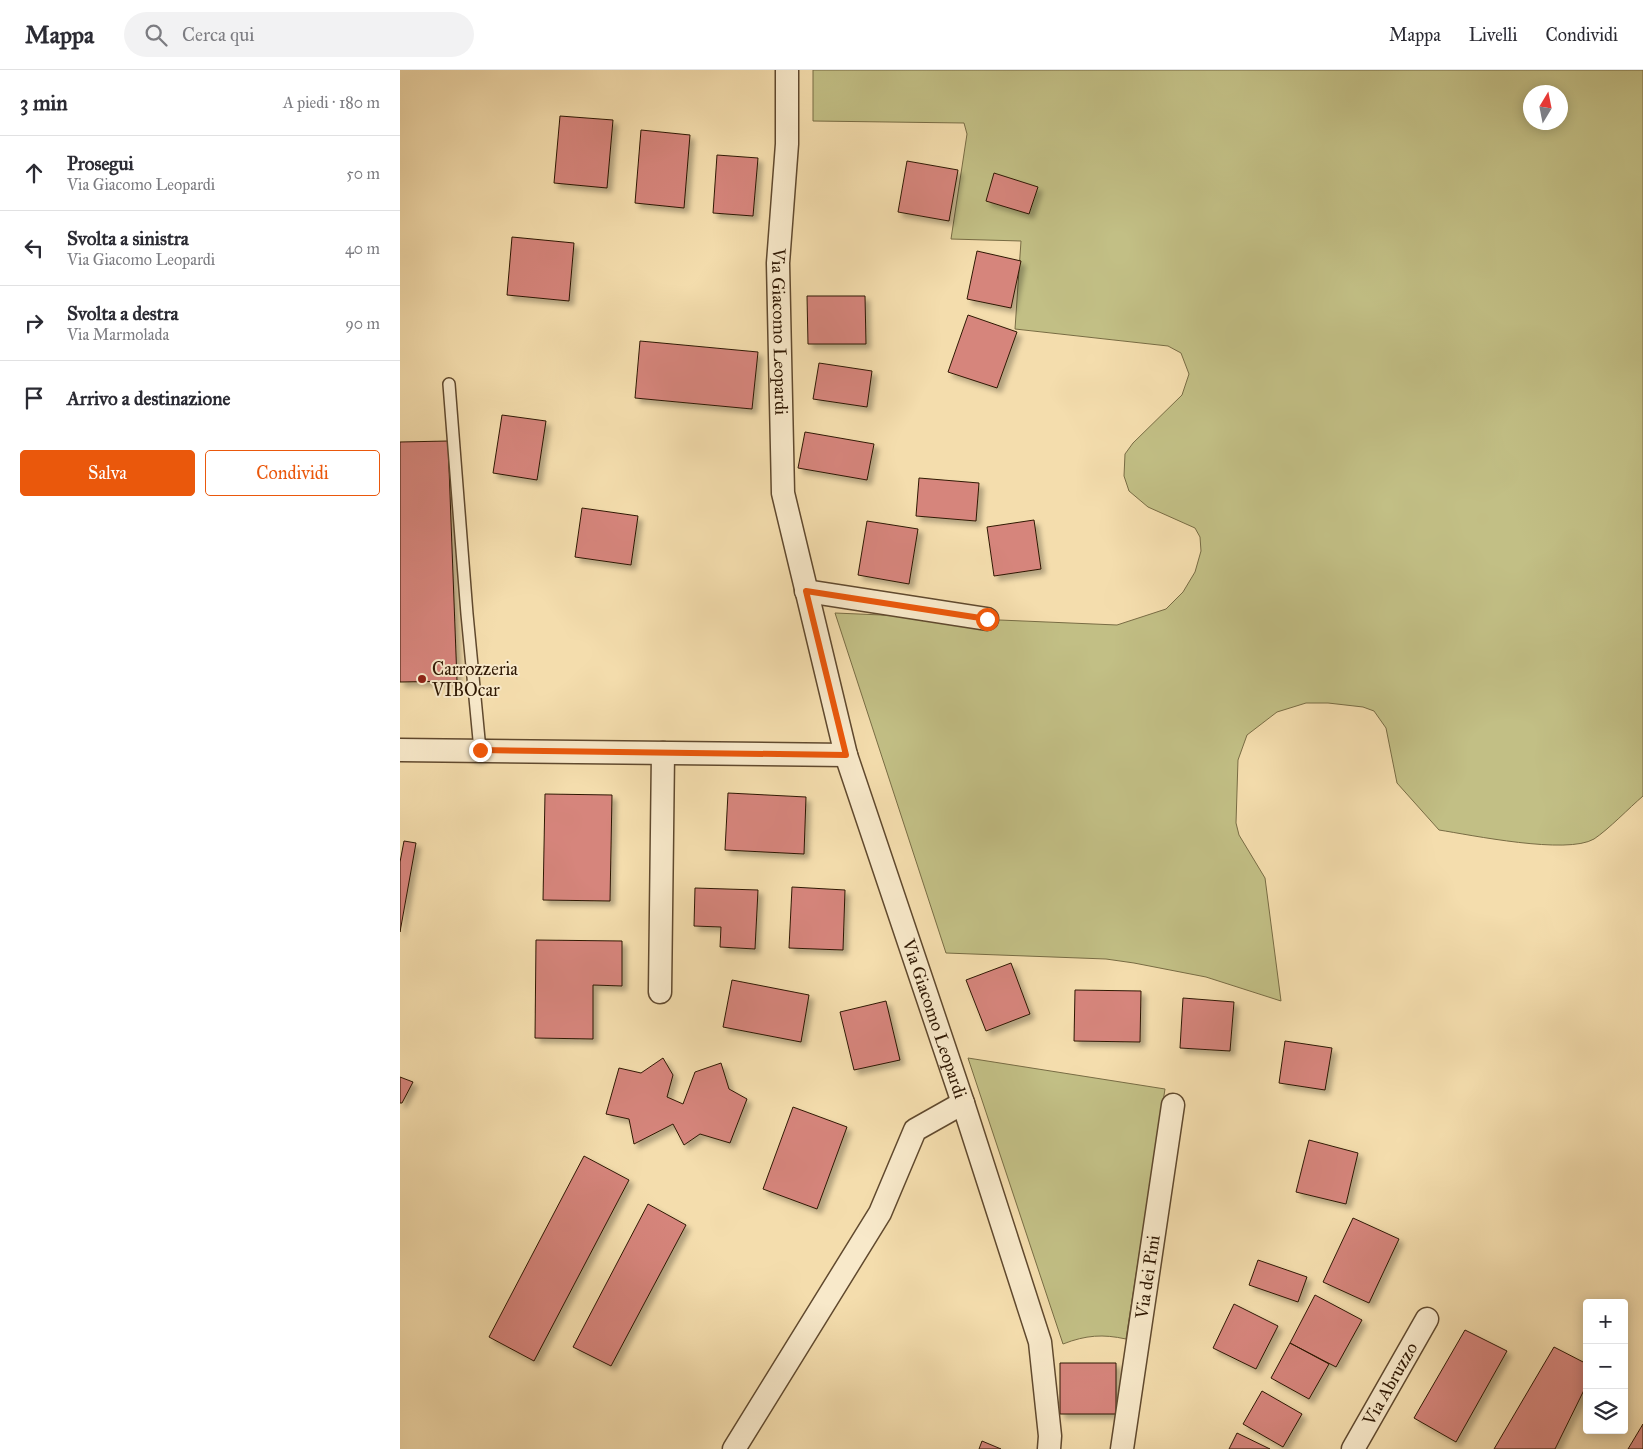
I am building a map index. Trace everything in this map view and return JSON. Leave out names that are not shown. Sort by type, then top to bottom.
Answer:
[{"type":"street","name":"Via Giacomo Leopardi","points":[[787,70],[787,144],[778,263],[782,493],[846,755],[963,1103],[1040,1342],[1050,1436],[1049,1449]]},
{"type":"street","points":[[806,591],[987,619]]},
{"type":"street","points":[[400,750],[846,755]]},
{"type":"street","points":[[660,992],[663,753]]},
{"type":"street","points":[[734,1449],[880,1213],[915,1130],[963,1103]]},
{"type":"street","name":"Via dei Pini","points":[[1122,1449],[1173,1105]]},
{"type":"street","name":"Via Abruzzo","points":[[1353,1449],[1427,1319]]},
{"type":"lane","points":[[449,384],[480,750]]},
{"type":"shaded area","points":[[813,70],[1643,70],[1643,796],[1600,835],[1581,843],[1542,845],[1439,830],[1397,783],[1386,728],[1374,711],[1363,707],[1328,703],[1306,703],[1277,712],[1247,735],[1238,760],[1236,823],[1239,835],[1265,878],[1281,1001],[1206,977],[1134,963],[1106,959],[946,953],[835,613],[1117,625],[1166,609],[1183,592],[1195,572],[1201,551],[1200,537],[1195,528],[1148,507],[1129,491],[1124,476],[1125,454],[1133,443],[1182,395],[1189,374],[1181,353],[1168,346],[1015,329],[1021,241],[951,239],[967,134],[964,123],[813,121]]},
{"type":"shaded area","points":[[968,1058],[1165,1089],[1126,1339],[1094,1336],[1063,1344]]},
{"type":"building","points":[[560,116],[613,120],[607,188],[554,183]]},
{"type":"building","points":[[641,130],[690,135],[684,208],[635,203]]},
{"type":"building","points":[[717,155],[758,158],[753,216],[713,213]]},
{"type":"building","points":[[907,161],[958,170],[949,221],[898,212]]},
{"type":"building","points":[[994,173],[1038,187],[1029,214],[986,201]]},
{"type":"building","points":[[512,237],[574,243],[569,301],[507,295]]},
{"type":"building","points":[[977,251],[1021,261],[1011,308],[967,299]]},
{"type":"building","points":[[807,296],[865,296],[866,344],[808,344]]},
{"type":"building","points":[[968,315],[1017,332],[997,388],[948,372]]},
{"type":"building","points":[[640,341],[758,352],[752,409],[635,398]]},
{"type":"building","points":[[819,363],[872,371],[867,407],[813,399]]},
{"type":"building","points":[[502,415],[546,421],[537,480],[493,473]]},
{"type":"building","points":[[805,432],[874,444],[867,480],[798,468]]},
{"type":"building","points":[[448,441],[457,681],[400,682],[400,442]]},
{"type":"building","points":[[919,478],[979,483],[976,521],[916,516]]},
{"type":"building","points":[[582,508],[638,516],[631,565],[575,557]]},
{"type":"building","points":[[1034,520],[1041,569],[994,576],[987,527]]},
{"type":"building","points":[[867,521],[918,529],[909,584],[858,575]]},
{"type":"building","points":[[728,793],[806,797],[804,854],[725,850]]},
{"type":"building","points":[[545,794],[612,795],[610,901],[543,900]]},
{"type":"building","points":[[404,841],[416,843],[400,932],[400,862]]},
{"type":"building","points":[[792,887],[845,890],[843,950],[789,948]]},
{"type":"building","points":[[695,888],[758,890],[755,949],[720,947],[721,927],[694,926]]},
{"type":"building","points":[[536,940],[622,941],[622,986],[593,985],[593,1039],[535,1038]]},
{"type":"building","points":[[1011,963],[1030,1014],[986,1031],[966,980]]},
{"type":"building","points":[[732,980],[809,995],[801,1042],[723,1027]]},
{"type":"building","points":[[1075,990],[1141,991],[1140,1042],[1074,1041]]},
{"type":"building","points":[[1183,998],[1234,1002],[1230,1051],[1180,1048]]},
{"type":"building","points":[[886,1001],[900,1060],[854,1070],[840,1012]]},
{"type":"building","points":[[1285,1041],[1332,1048],[1325,1090],[1279,1083]]},
{"type":"building","points":[[663,1058],[673,1075],[667,1097],[683,1104],[695,1072],[721,1063],[729,1089],[747,1099],[730,1143],[700,1134],[684,1145],[673,1124],[634,1144],[629,1119],[606,1114],[619,1068],[641,1073]]},
{"type":"building","points":[[400,1077],[413,1082],[402,1103],[400,1103]]},
{"type":"building","points":[[793,1107],[847,1127],[817,1209],[763,1189]]},
{"type":"building","points":[[1309,1140],[1358,1153],[1346,1204],[1296,1192]]},
{"type":"building","points":[[584,1156],[629,1180],[534,1361],[489,1337]]},
{"type":"building","points":[[648,1204],[686,1225],[611,1366],[573,1347]]},
{"type":"building","points":[[1353,1218],[1399,1239],[1369,1303],[1323,1282]]},
{"type":"building","points":[[1258,1260],[1307,1277],[1298,1302],[1249,1285]]},
{"type":"building","points":[[1315,1295],[1362,1320],[1336,1367],[1290,1343]]},
{"type":"building","points":[[1234,1304],[1278,1326],[1256,1369],[1213,1348]]},
{"type":"building","points":[[1465,1330],[1507,1351],[1456,1442],[1414,1418]]},
{"type":"building","points":[[1290,1343],[1329,1364],[1309,1399],[1271,1378]]},
{"type":"building","points":[[1554,1347],[1583,1362],[1583,1392],[1555,1449],[1494,1449]]},
{"type":"building","points":[[1060,1363],[1116,1363],[1116,1414],[1060,1414]]},
{"type":"building","points":[[1262,1391],[1302,1414],[1283,1447],[1243,1424]]},
{"type":"building","points":[[1643,1424],[1643,1449],[1628,1449]]},
{"type":"building","points":[[1237,1433],[1270,1449],[1229,1449]]},
{"type":"building","points":[[982,1441],[1001,1449],[979,1449]]},
{"type":"place","name":"Carrozzeria VIBOcar","points":[[422,679]]},
{"type":"route","points":[[480,750],[846,755],[806,591],[987,619]]}]
